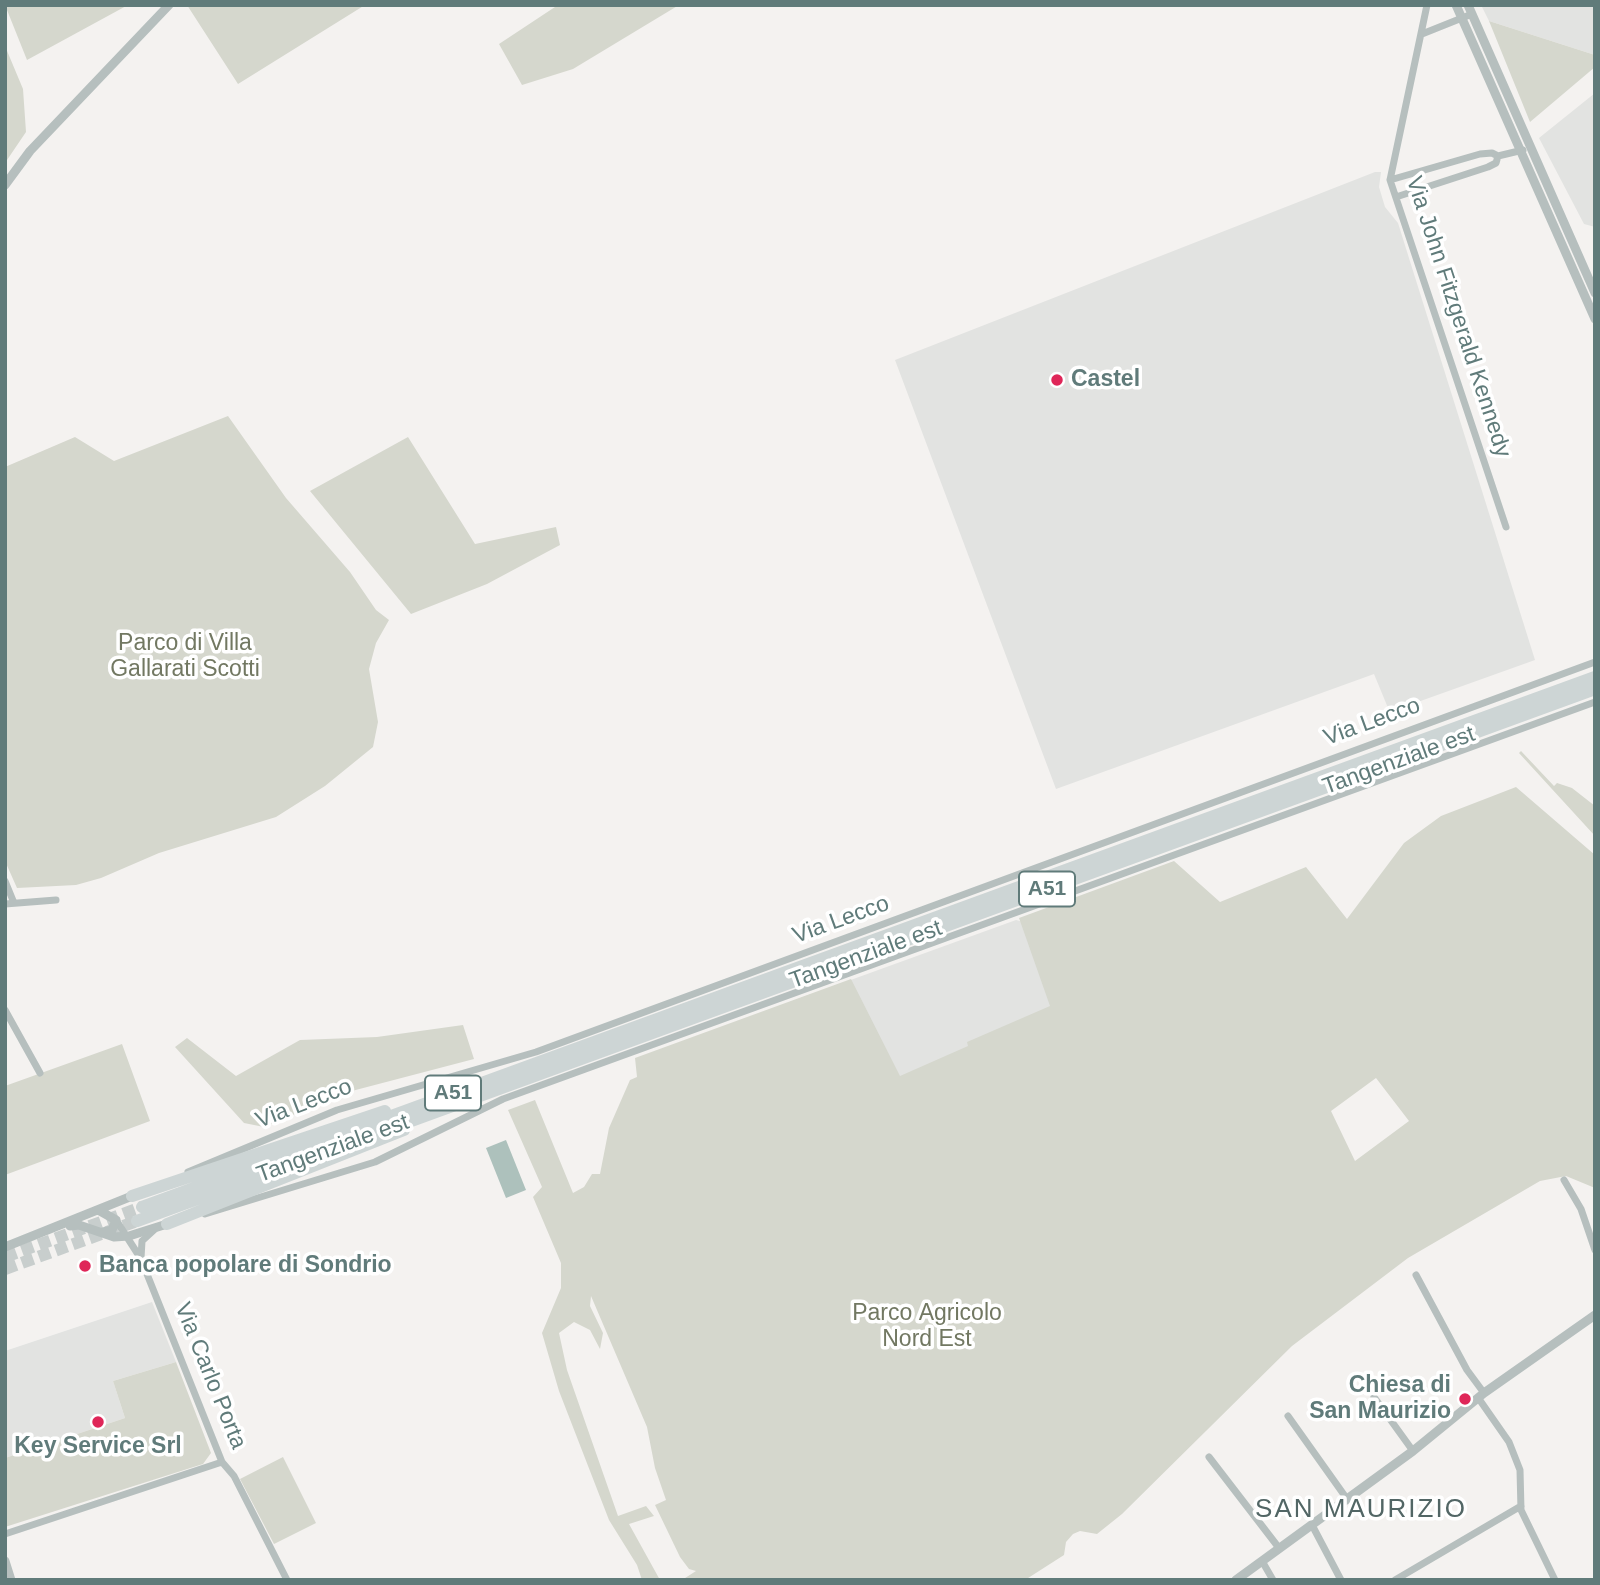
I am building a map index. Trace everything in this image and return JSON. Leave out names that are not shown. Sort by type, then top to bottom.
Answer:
[{"type":"highway","name":"Tangenziale est","points":[[137,1221],[440,1104],[1595,677]]},
{"type":"highway","name":"Tangenziale est","points":[[142,1207],[440,1104],[1595,690]]},
{"type":"highway","points":[[132,1196],[364,1116],[440,1104]]},
{"type":"highway","points":[[162,1226],[387,1139],[440,1104]]},
{"type":"street","points":[[5,185],[30,151],[169,5]]},
{"type":"street","name":"Via John Fitzgerald Kennedy","points":[[1427,5],[1391,180],[1506,527]]},
{"type":"street","points":[[1456,5],[1595,319]]},
{"type":"street","points":[[1422,34],[1462,17],[1470,10],[1595,293]]},
{"type":"street","points":[[1391,180],[1480,154],[1492,153],[1498,156],[1530,147]]},
{"type":"street","points":[[1396,197],[1488,167],[1496,163],[1498,156]]},
{"type":"street","name":"Via Lecco","points":[[5,1247],[100,1211],[337,1110],[536,1052],[1595,662]]},
{"type":"street","name":"Via Lecco","points":[[58,1227],[79,1225],[114,1237],[129,1237],[375,1162],[503,1099],[1595,702]]},
{"type":"street","points":[[5,881],[14,903]]},
{"type":"street","points":[[5,904],[56,900]]},
{"type":"street","points":[[5,1010],[40,1073]]},
{"type":"street","points":[[1564,1180],[1581,1209],[1595,1250]]},
{"type":"street","points":[[100,1211],[116,1220],[112,1230],[100,1231],[95,1223],[100,1211]]},
{"type":"street","name":"Via Carlo Porta","points":[[116,1220],[141,1258],[222,1462],[234,1476],[286,1580]]},
{"type":"street","points":[[141,1258],[142,1241],[162,1226]]},
{"type":"street","points":[[114,1237],[141,1258]]},
{"type":"street","points":[[1416,1275],[1509,1443],[1520,1470],[1520,1503],[1555,1580]]},
{"type":"street","points":[[1236,1580],[1595,1315]]},
{"type":"street","points":[[1374,1397],[1413,1451]]},
{"type":"street","points":[[1288,1416],[1347,1499]]},
{"type":"street","points":[[1209,1457],[1279,1548]]},
{"type":"street","points":[[5,1534],[222,1462]]},
{"type":"street","points":[[1395,1580],[1520,1503]]},
{"type":"street","points":[[1312,1525],[1341,1580]]},
{"type":"street","points":[[5,1561],[11,1580]]},
{"type":"street","points":[[1262,1561],[1273,1580]]},
{"type":"shaded area","points":[[1481,5],[1595,5],[1595,55],[1489,21]]},
{"type":"shaded area","points":[[1595,93],[1595,227],[1584,224],[1539,138]]},
{"type":"shaded area","points":[[1375,172],[1381,172],[1379,187],[1385,207],[1398,223],[1535,660],[1415,703],[1412,714],[1393,720],[1374,674],[1056,789],[895,360]]},
{"type":"shaded area","points":[[1016,920],[1035,925],[1053,1009],[845,1116],[779,1006]]},
{"type":"shaded area","points":[[506,1140],[526,1190],[506,1198],[486,1148]]},
{"type":"shaded area","points":[[152,1302],[176,1362],[113,1381],[125,1418],[5,1458],[5,1351]]},
{"type":"green space","points":[[5,5],[128,5],[27,60]]},
{"type":"green space","points":[[187,5],[365,5],[238,84]]},
{"type":"green space","points":[[558,5],[679,5],[573,69],[522,85],[499,44]]},
{"type":"green space","points":[[1489,21],[1595,55],[1595,67],[1530,122]]},
{"type":"green space","points":[[5,46],[23,89],[26,132],[5,163]]},
{"type":"green space","name":"Parco di Villa Gallarati Scotti","points":[[228,416],[286,498],[350,572],[376,610],[389,620],[376,643],[369,669],[378,722],[373,747],[325,786],[276,817],[159,853],[101,878],[76,885],[17,888],[5,861],[5,467],[75,437],[114,461]]},
{"type":"green space","points":[[408,437],[475,544],[556,527],[560,545],[487,584],[411,614],[310,491]]},
{"type":"green space","points":[[1521,751],[1554,786],[1557,783],[1572,788],[1595,806],[1595,836],[1519,753]]},
{"type":"green space","name":"Parco Agricolo Nord Est","points":[[1516,787],[1595,855],[1595,1188],[1566,1176],[1540,1181],[1408,1258],[1292,1346],[1122,1514],[1097,1534],[1080,1531],[1073,1534],[1066,1542],[1064,1555],[1025,1580],[682,1580],[696,1571],[689,1569],[680,1557],[655,1505],[666,1500],[655,1468],[647,1427],[591,1296],[590,1306],[603,1333],[600,1349],[590,1330],[574,1322],[559,1333],[567,1370],[618,1516],[646,1506],[654,1516],[629,1524],[660,1580],[642,1580],[637,1565],[609,1520],[559,1391],[542,1333],[561,1288],[561,1263],[533,1197],[542,1187],[508,1110],[535,1100],[573,1193],[584,1187],[592,1174],[600,1174],[609,1128],[630,1080],[637,1077],[635,1058],[851,979],[900,1076],[968,1046],[967,1042],[1050,1006],[1019,918],[1174,861],[1220,902],[1306,867],[1347,919],[1404,843],[1441,816]],"holes":[[[1376,1078],[1409,1121],[1355,1161],[1331,1111]]]},
{"type":"green space","points":[[463,1025],[474,1059],[348,1092],[264,1127],[244,1123],[175,1047],[187,1038],[236,1076],[300,1040],[377,1037]]},
{"type":"green space","points":[[122,1044],[150,1121],[5,1175],[5,1086]]},
{"type":"green space","points":[[176,1362],[211,1453],[203,1464],[5,1527],[5,1458],[125,1418],[113,1381]]},
{"type":"green space","points":[[283,1457],[316,1523],[274,1544],[240,1479]]},
{"type":"tunnel","points":[[5,1257],[142,1207]]},
{"type":"tunnel","points":[[5,1269],[137,1221]]},
{"type":"place","name":"Castel","points":[[1057,380]]},
{"type":"place","name":"Banca popolare di Sondrio","points":[[85,1266]]},
{"type":"place","name":"Chiesa di San Maurizio","points":[[1465,1399]]},
{"type":"place","name":"Key Service Srl","points":[[98,1422]]},
{"type":"district","name":"SAN MAURIZIO","points":[[1361,1510]]}]
